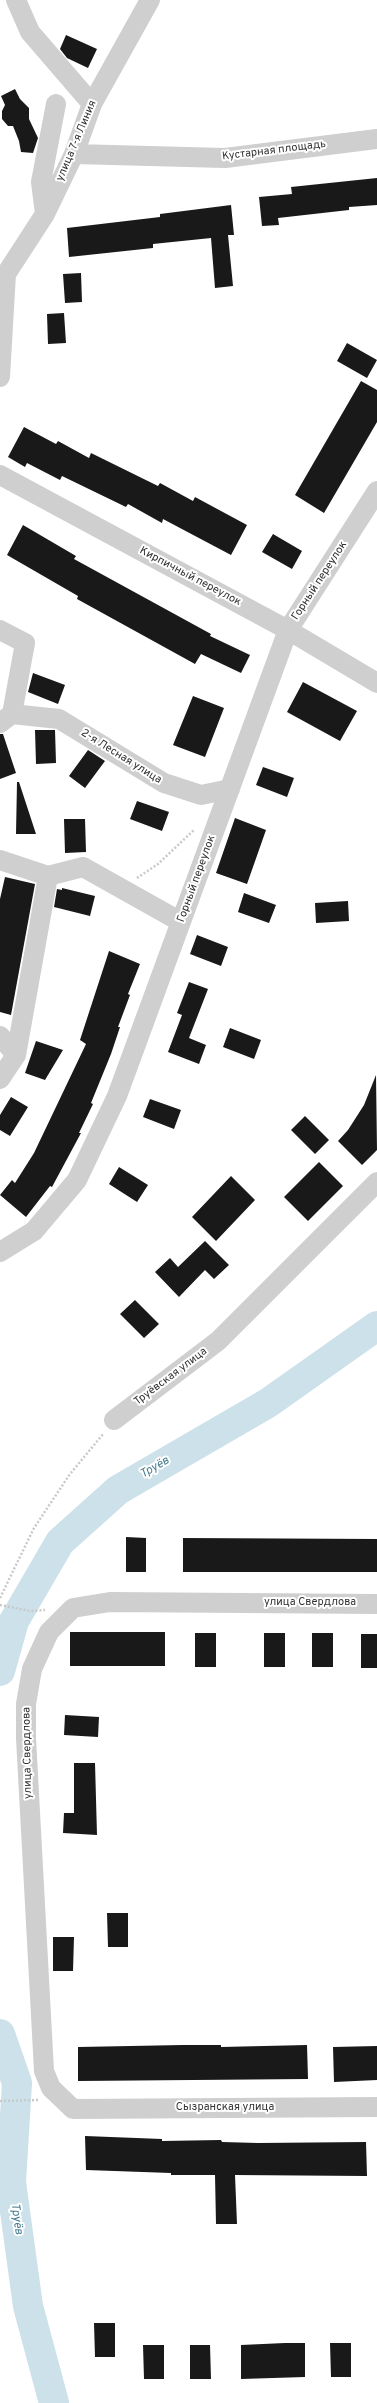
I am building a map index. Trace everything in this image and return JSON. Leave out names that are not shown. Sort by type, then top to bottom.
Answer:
[{"type":"street","points":[[16,0],[30,32],[92,104]]},
{"type":"street","name":"улица 7-я Линия","points":[[3,275],[45,214],[74,154],[92,104],[150,0]]},
{"type":"street","points":[[45,214],[41,182],[56,104]]},
{"type":"street","name":"Кустарная площадь","points":[[74,154],[225,158],[377,139]]},
{"type":"street","points":[[0,377],[3,275]]},
{"type":"street","name":"Кирпичный переулок","points":[[0,475],[288,630],[377,683]]},
{"type":"street","name":"Горный переулок","points":[[0,1252],[34,1231],[76,1180],[117,1096],[288,630],[377,491]]},
{"type":"street","name":"2-я Лесная улица","points":[[0,630],[25,643],[6,719],[59,719],[164,783],[201,796],[230,789]]},
{"type":"street","points":[[0,860],[48,876],[83,867],[181,922]]},
{"type":"street","points":[[0,1080],[16,1055],[48,876]]},
{"type":"street","points":[[0,1036],[16,1055]]},
{"type":"street","name":"Труёвская улица","points":[[114,1420],[218,1341],[377,1182]]},
{"type":"street","name":"улица Свердлова","points":[[73,2109],[51,2088],[44,2071],[26,1738],[26,1704],[32,1668],[49,1632],[72,1608],[110,1602],[377,1604]]},
{"type":"street","name":"Сызранская улица","points":[[73,2109],[377,2107]]},
{"type":"path","points":[[116,886],[132,881],[158,864],[195,829]]},
{"type":"path","points":[[0,1598],[34,1528],[70,1474],[114,1420]]},
{"type":"path","points":[[0,1605],[30,1610]]},
{"type":"path","points":[[0,2101],[36,2099]]},
{"type":"building","points":[[66,35],[97,49],[88,68],[67,58],[60,49]]},
{"type":"building","points":[[15,89],[20,99],[29,108],[29,119],[38,138],[33,153],[21,152],[19,141],[13,126],[8,126],[2,119],[2,111],[5,105],[1,96]]},
{"type":"building","points":[[377,178],[377,205],[349,207],[349,210],[278,218],[279,225],[262,226],[259,197],[292,194],[291,187]]},
{"type":"building","points":[[231,205],[234,235],[228,235],[233,286],[215,288],[211,238],[153,244],[153,248],[69,257],[67,228],[160,217],[160,214]]},
{"type":"building","points":[[81,273],[82,302],[65,303],[63,274]]},
{"type":"building","points":[[64,313],[66,343],[48,344],[47,314]]},
{"type":"building","points":[[347,343],[377,360],[367,378],[337,361]]},
{"type":"building","points":[[361,381],[377,390],[377,422],[324,513],[295,495]]},
{"type":"building","points":[[24,427],[56,444],[58,441],[89,458],[91,453],[158,486],[160,483],[193,501],[195,497],[247,525],[231,555],[163,519],[162,523],[128,504],[126,507],[62,476],[60,480],[27,463],[25,467],[8,457]]},
{"type":"building","points":[[23,525],[76,556],[74,559],[211,634],[210,636],[250,655],[241,673],[201,654],[195,664],[77,599],[78,596],[7,555]]},
{"type":"building","points":[[273,534],[302,551],[292,569],[262,552]]},
{"type":"building","points":[[33,673],[65,685],[58,704],[28,692]]},
{"type":"building","points":[[303,682],[357,711],[340,741],[287,712]]},
{"type":"building","points":[[193,696],[224,708],[205,757],[173,745]]},
{"type":"building","points":[[35,730],[55,730],[56,763],[36,764]]},
{"type":"building","points":[[0,734],[3,734],[16,773],[0,779]]},
{"type":"building","points":[[88,750],[105,761],[85,788],[69,776]]},
{"type":"building","points":[[263,767],[294,778],[287,797],[256,785]]},
{"type":"building","points":[[17,782],[19,782],[36,834],[16,834]]},
{"type":"building","points":[[137,801],[169,812],[162,831],[130,819]]},
{"type":"building","points":[[235,818],[266,830],[247,884],[216,873]]},
{"type":"building","points":[[64,819],[85,819],[86,852],[65,853]]},
{"type":"building","points":[[5,877],[35,884],[11,1015],[0,1012],[0,899]]},
{"type":"building","points":[[62,888],[95,896],[90,916],[54,907],[57,889],[62,890]]},
{"type":"building","points":[[244,893],[276,905],[269,923],[238,912]]},
{"type":"building","points":[[348,901],[349,921],[316,923],[315,903]]},
{"type":"building","points":[[197,935],[228,947],[221,966],[190,954]]},
{"type":"building","points":[[109,951],[140,964],[128,994],[130,995],[118,1027],[120,1027],[111,1054],[91,1103],[93,1104],[79,1133],[81,1133],[52,1187],[50,1186],[26,1217],[0,1195],[12,1180],[15,1183],[34,1153],[86,1044],[80,1040]]},
{"type":"building","points":[[189,982],[208,989],[189,1038],[206,1045],[199,1064],[168,1052],[182,1015],[177,1013]]},
{"type":"building","points":[[230,1028],[261,1040],[254,1059],[223,1047]]},
{"type":"building","points":[[36,1041],[63,1050],[45,1080],[25,1073]]},
{"type":"building","points":[[376,1075],[377,1150],[362,1165],[338,1141],[348,1130],[364,1105]]},
{"type":"building","points":[[11,1097],[28,1107],[10,1136],[0,1130],[0,1115]]},
{"type":"building","points":[[150,1099],[181,1110],[174,1129],[143,1117]]},
{"type":"building","points":[[305,1116],[329,1140],[315,1154],[291,1130]]},
{"type":"building","points":[[319,1162],[343,1186],[308,1221],[284,1197]]},
{"type":"building","points":[[119,1167],[148,1185],[137,1202],[109,1184]]},
{"type":"building","points":[[231,1176],[255,1200],[216,1241],[192,1217]]},
{"type":"building","points":[[205,1241],[229,1265],[214,1279],[205,1270],[179,1297],[155,1272],[170,1258],[178,1267]]},
{"type":"building","points":[[135,1300],[159,1324],[144,1338],[120,1314]]},
{"type":"building","points":[[126,1537],[146,1538],[146,1572],[126,1572]]},
{"type":"building","points":[[183,1538],[377,1539],[377,1572],[183,1572]]},
{"type":"building","points":[[70,1632],[165,1632],[165,1666],[70,1666]]},
{"type":"building","points":[[195,1633],[216,1633],[216,1667],[195,1667]]},
{"type":"building","points":[[264,1633],[285,1633],[285,1667],[264,1667]]},
{"type":"building","points":[[312,1633],[333,1633],[333,1667],[312,1667]]},
{"type":"building","points":[[361,1634],[377,1634],[377,1668],[361,1668]]},
{"type":"building","points":[[65,1715],[99,1717],[98,1737],[64,1735]]},
{"type":"building","points":[[74,1763],[95,1763],[97,1835],[63,1833],[64,1813],[74,1813]]},
{"type":"building","points":[[107,1913],[128,1913],[128,1947],[108,1947]]},
{"type":"building","points":[[53,1937],[74,1937],[73,1971],[53,1971]]},
{"type":"building","points":[[221,2045],[221,2047],[307,2045],[308,2079],[78,2081],[78,2047]]},
{"type":"building","points":[[377,2046],[377,2080],[334,2082],[333,2047]]},
{"type":"building","points":[[85,2136],[162,2139],[162,2141],[221,2140],[222,2142],[258,2143],[366,2142],[367,2176],[235,2175],[237,2224],[216,2224],[215,2175],[171,2175],[171,2173],[86,2170]]},
{"type":"building","points":[[94,2323],[115,2323],[115,2357],[95,2357]]},
{"type":"building","points":[[305,2343],[305,2377],[241,2379],[241,2345]]},
{"type":"building","points":[[330,2343],[351,2343],[351,2377],[331,2377]]},
{"type":"building","points":[[143,2345],[164,2345],[164,2379],[144,2379]]},
{"type":"building","points":[[190,2345],[210,2345],[211,2379],[190,2379]]},
{"type":"waterway","name":"Труёв","points":[[0,1671],[14,1621],[60,1542],[118,1490],[268,1403],[377,1326]]},
{"type":"waterway","name":"Труёв","points":[[0,2034],[17,2083],[11,2182],[28,2306],[54,2403]]}]
